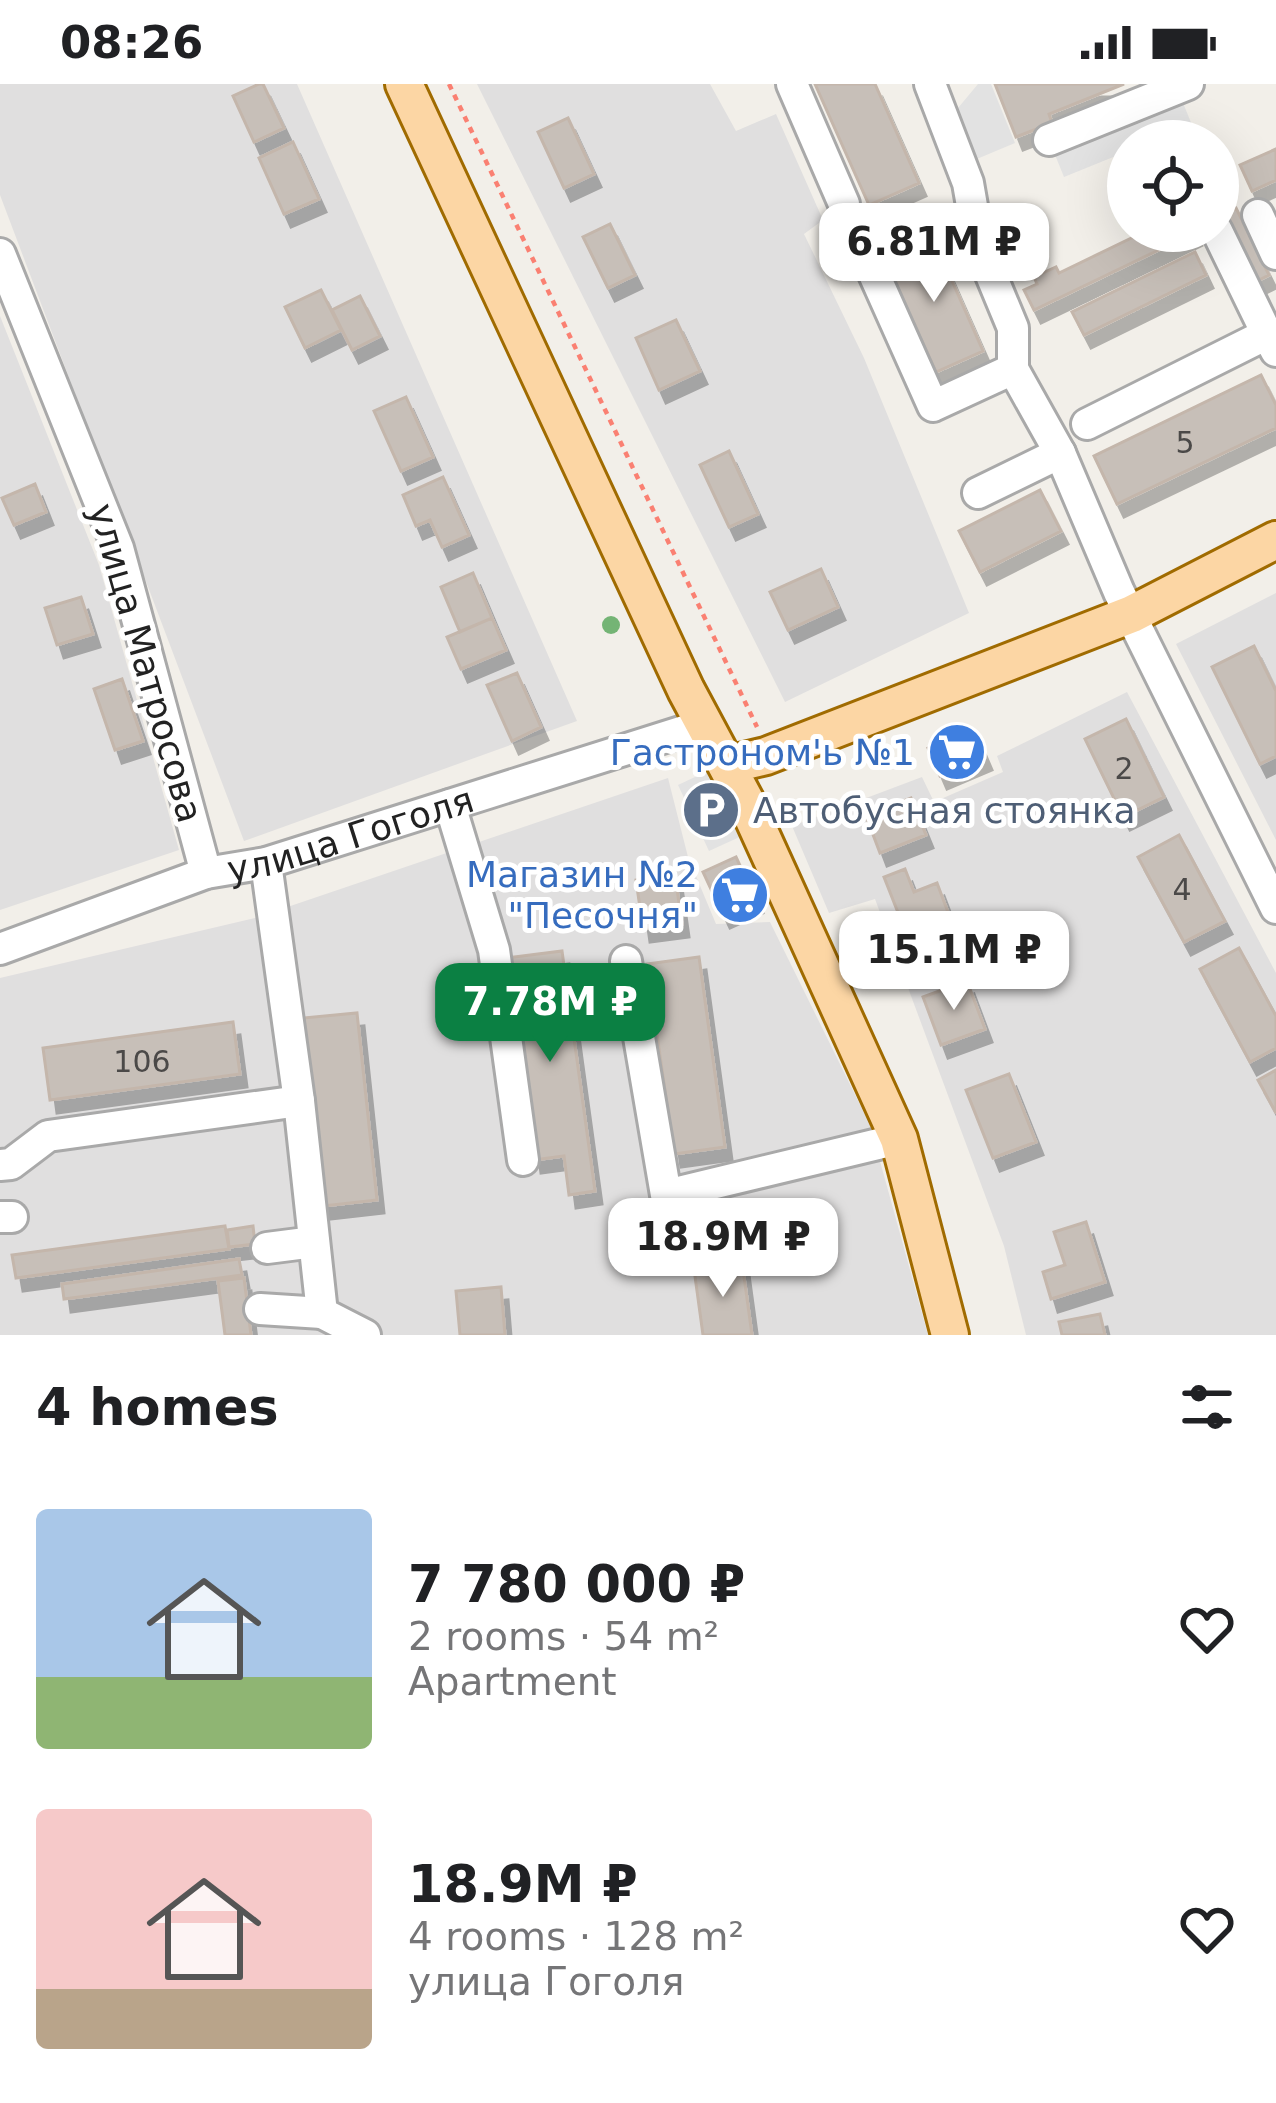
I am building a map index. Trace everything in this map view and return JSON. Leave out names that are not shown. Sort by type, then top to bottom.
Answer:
[{"type":"main road","points":[[404,84],[703,725],[728,765],[899,1139],[950,1335]]},
{"type":"main road","points":[[728,765],[766,756],[1132,614],[1276,540]]},
{"type":"street","points":[[792,84],[844,204]]},
{"type":"street","points":[[1049,140],[1188,84]]},
{"type":"street","points":[[939,90],[968,183],[979,246],[1013,328],[1013,369],[1060,453],[1119,592],[1276,908]]},
{"type":"street","points":[[1258,215],[1276,254]]},
{"type":"street","points":[[857,236],[933,406],[1013,369]]},
{"type":"street","points":[[1087,424],[1271,342],[1227,252]]},
{"type":"street","name":"улица Матросова","points":[[0,254],[118,548],[206,873]]},
{"type":"street","points":[[978,493],[1060,453]]},
{"type":"street","name":"улица Гоголя","points":[[0,950],[206,873],[266,862],[703,725]]},
{"type":"street","points":[[450,805],[494,950],[523,1160]]},
{"type":"street","points":[[266,862],[322,1313]]},
{"type":"street","points":[[626,961],[667,1195],[899,1139]]},
{"type":"street","points":[[0,1165],[11,1164],[48,1136],[299,1102]]},
{"type":"street","points":[[267,1248],[314,1242]]},
{"type":"street","points":[[260,1309],[322,1313],[365,1335]]},
{"type":"path","points":[[449,84],[762,738]]},
{"type":"shaded area","points":[[0,84],[297,84],[577,721],[244,841],[0,195]]},
{"type":"shaded area","points":[[477,84],[710,84],[736,131],[776,114],[823,220],[804,234],[864,358],[969,613],[785,702]]},
{"type":"shaded area","points":[[978,84],[991,84],[1015,143],[972,161],[953,114]]},
{"type":"shaded area","points":[[1177,88],[1190,120],[1107,120],[1107,160],[1064,177],[1049,140]]},
{"type":"shaded area","points":[[0,316],[99,565],[179,850],[0,910]]},
{"type":"shaded area","points":[[1276,593],[1276,840],[1176,644]]},
{"type":"shaded area","points":[[1127,692],[1276,973],[1276,1335],[1026,1335],[1004,1246],[875,899],[829,913],[792,826],[922,777],[934,802],[1003,772],[997,756]]},
{"type":"shaded area","name":"Автобусная стоянка","points":[[712,769],[744,835],[709,851],[678,785]]},
{"type":"shaded area","points":[[668,778],[688,857],[716,924],[770,922],[870,1125],[928,1335],[0,1335],[0,978],[255,918]]},
{"type":"building","points":[[259,84],[284,128],[254,142],[233,96]]},
{"type":"building","points":[[815,84],[875,84],[919,183],[869,205]]},
{"type":"building","points":[[995,84],[1124,84],[1049,114],[1052,123],[1016,137]]},
{"type":"building","points":[[568,118],[594,174],[564,188],[538,132]]},
{"type":"building","points":[[293,142],[319,199],[284,214],[259,158]]},
{"type":"building","points":[[1276,149],[1276,180],[1252,191],[1240,165]]},
{"type":"building","points":[[1239,214],[1269,275],[1251,284],[1235,252],[1239,252]]},
{"type":"building","points":[[610,224],[635,275],[608,288],[583,237]]},
{"type":"building","points":[[933,238],[983,351],[936,372],[885,259]]},
{"type":"building","points":[[1107,250],[1154,252],[1034,310],[1024,290],[1037,284],[1034,277],[1056,267],[1059,273]]},
{"type":"building","points":[[1195,252],[1206,275],[1084,335],[1072,312]]},
{"type":"building","points":[[321,290],[341,330],[305,348],[285,307]]},
{"type":"building","points":[[360,296],[380,336],[352,350],[332,310]]},
{"type":"building","points":[[676,320],[700,371],[659,390],[636,338]]},
{"type":"building","points":[[1261,375],[1276,405],[1276,428],[1117,504],[1094,456]]},
{"type":"building","points":[[406,397],[433,457],[401,471],[374,411]]},
{"type":"building","points":[[729,451],[758,514],[729,527],[700,465]]},
{"type":"building","points":[[443,477],[469,535],[442,547],[430,520],[416,526],[403,495]]},
{"type":"building","points":[[35,484],[46,512],[14,525],[2,498]]},
{"type":"building","points":[[1040,490],[1061,531],[980,572],[959,531]]},
{"type":"building","points":[[821,569],[838,607],[788,630],[770,592]]},
{"type":"building","points":[[473,573],[492,618],[460,632],[441,587]]},
{"type":"building","points":[[81,597],[93,634],[57,645],[45,608]]},
{"type":"building","points":[[492,618],[506,650],[461,669],[447,637]]},
{"type":"building","points":[[1254,646],[1276,691],[1276,756],[1260,764],[1212,667]]},
{"type":"building","points":[[517,673],[541,727],[512,741],[487,685]]},
{"type":"building","points":[[122,679],[143,741],[115,750],[94,689]]},
{"type":"building","points":[[1126,719],[1164,797],[1123,817],[1085,739]]},
{"type":"building","name":"Гастроном'ь №1","points":[[973,729],[985,757],[940,776],[928,748]]},
{"type":"building","points":[[911,798],[926,835],[880,853],[866,816]]},
{"type":"building","points":[[1179,835],[1225,921],[1184,942],[1138,857]]},
{"type":"building","points":[[736,857],[756,900],[723,915],[703,872]]},
{"type":"building","points":[[905,869],[914,892],[937,883],[955,931],[912,948],[884,877]]},
{"type":"building","points":[[675,875],[682,924],[643,929],[636,880]]},
{"type":"building","points":[[1239,948],[1276,1016],[1276,1048],[1250,1062],[1200,969]]},
{"type":"building","points":[[562,951],[595,1191],[569,1195],[564,1156],[534,1160],[506,958]]},
{"type":"building","points":[[699,957],[725,1147],[674,1154],[647,964]]},
{"type":"building","points":[[967,981],[985,1029],[941,1045],[923,997]]},
{"type":"building","points":[[357,1013],[377,1200],[323,1206],[303,1018]]},
{"type":"building","points":[[233,1022],[240,1074],[50,1100],[43,1048]]},
{"type":"building","points":[[1276,1070],[1276,1113],[1258,1080]]},
{"type":"building","points":[[1009,1074],[1036,1142],[993,1158],[966,1090]]},
{"type":"building","points":[[1086,1222],[1105,1282],[1051,1299],[1043,1272],[1065,1265],[1054,1232]]},
{"type":"building","points":[[225,1226],[229,1249],[16,1278],[12,1255]]},
{"type":"building","points":[[253,1226],[255,1244],[229,1247],[227,1230]]},
{"type":"building","points":[[239,1259],[242,1275],[64,1299],[62,1284]]},
{"type":"building","points":[[742,1262],[752,1335],[703,1335],[694,1269]]},
{"type":"building","points":[[244,1278],[251,1335],[225,1335],[218,1281]]},
{"type":"building","points":[[501,1287],[505,1335],[460,1335],[456,1291]]},
{"type":"building","points":[[1100,1314],[1105,1335],[1062,1335],[1059,1322]]},
{"type":"place","name":"Гастроном'ь №1","points":[[957,752]]},
{"type":"place","name":"Автобусная стоянка","points":[[711,810]]},
{"type":"place","name":"Магазин №2 \"Песочня\"","points":[[740,895]]}]
